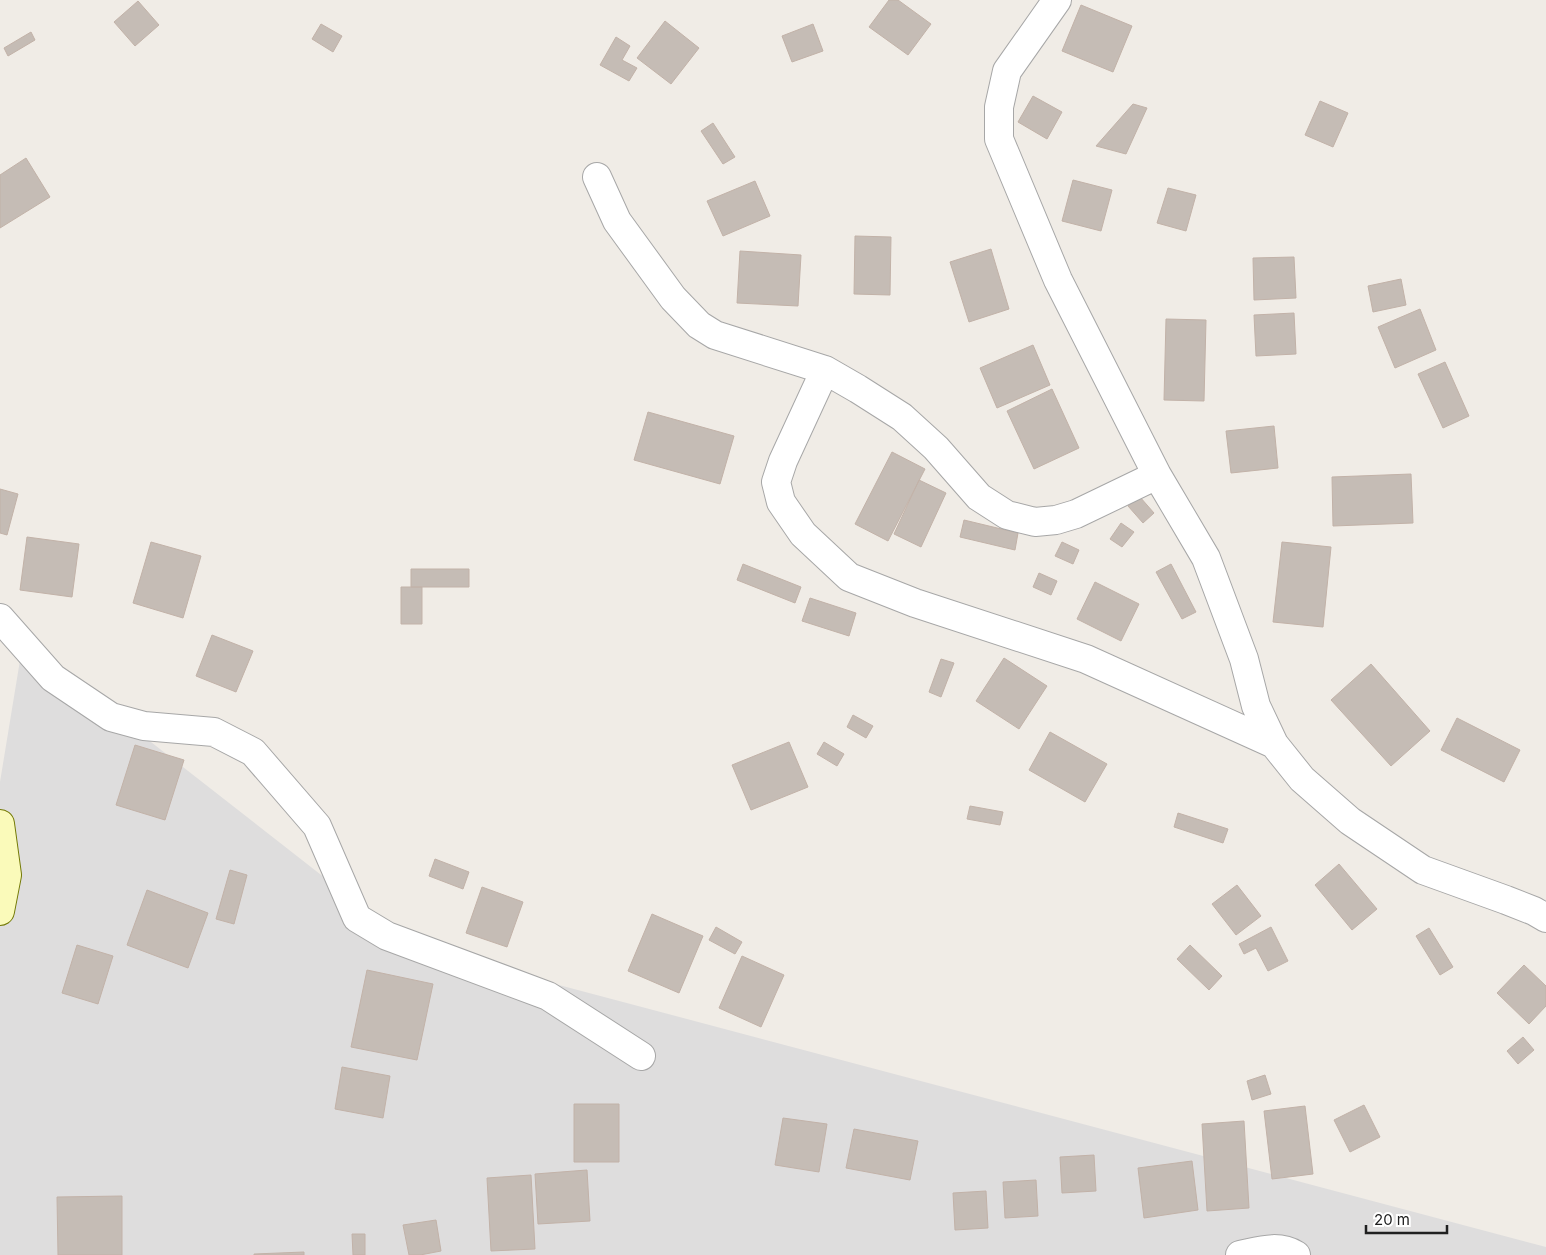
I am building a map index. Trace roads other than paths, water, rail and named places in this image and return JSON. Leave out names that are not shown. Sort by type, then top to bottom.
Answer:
[{"type":"main road","points":[[0,824],[8,875],[0,911]]},
{"type":"street","points":[[1057,0],[1007,71],[999,107],[999,138],[1058,280],[1157,475],[1206,558],[1244,659],[1256,706],[1274,744],[1302,780],[1350,820],[1422,870],[1506,900],[1546,918]]},
{"type":"street","points":[[597,177],[617,221],[673,298],[699,325],[715,335],[825,370],[902,417],[936,448],[979,497],[1007,515],[1035,522],[1056,520],[1069,516],[1157,475]]},
{"type":"street","points":[[825,370],[783,461],[776,482],[781,502],[803,534],[849,577],[915,603],[1086,659],[1274,744]]},
{"type":"street","points":[[0,618],[53,678],[111,717],[144,726],[214,732],[253,752],[318,826],[357,918],[387,936],[548,996],[641,1056]]},
{"type":"street","points":[[1240,1255],[1272,1248],[1288,1250],[1296,1255]]}]
